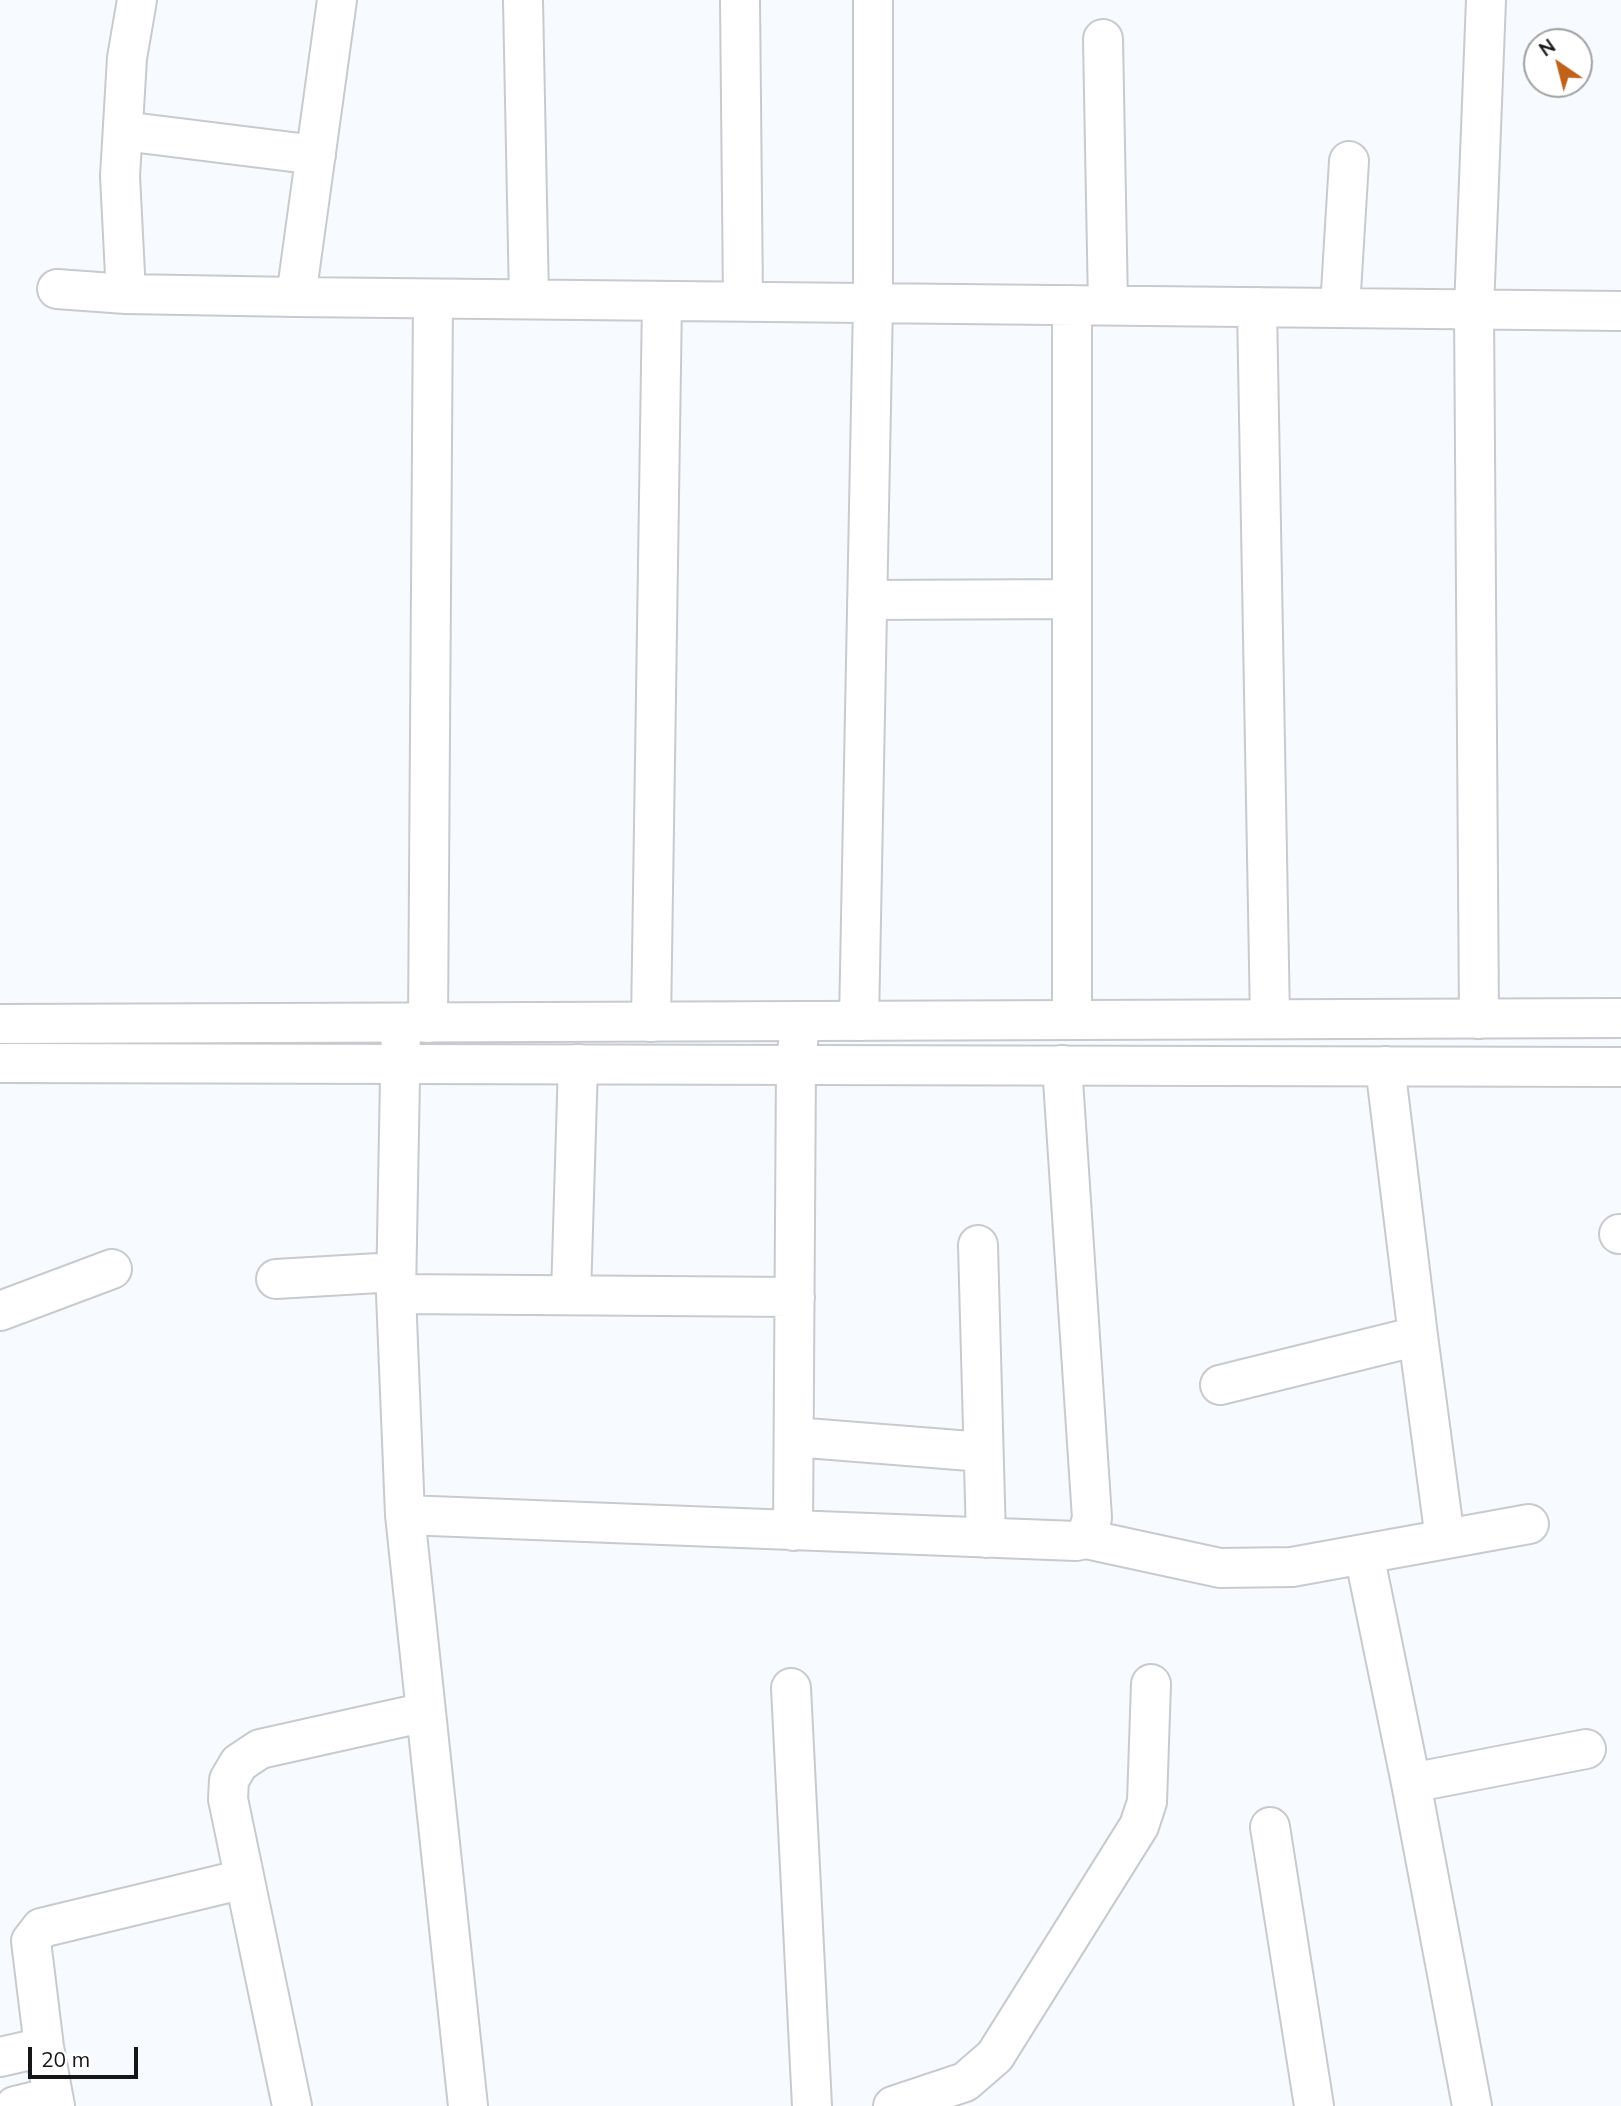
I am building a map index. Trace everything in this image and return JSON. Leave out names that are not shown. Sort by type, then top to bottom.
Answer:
[{"type":"street","points":[[126,294],[120,176],[127,58],[137,0]]},
{"type":"street","points":[[296,297],[337,0]]},
{"type":"street","points":[[523,0],[529,299]]},
{"type":"street","points":[[740,0],[743,302]]},
{"type":"street","points":[[859,1021],[873,303],[873,0]]},
{"type":"street","points":[[1479,1019],[1474,309],[1486,0]]},
{"type":"street","points":[[1072,1020],[1072,599],[1103,39]]},
{"type":"street","points":[[123,131],[316,155]]},
{"type":"street","points":[[1339,308],[1349,161]]},
{"type":"street","points":[[57,289],[126,294],[433,299],[1621,311]]},
{"type":"street","points":[[433,299],[414,1023],[399,1064],[396,1283],[405,1516],[468,2106]]},
{"type":"street","points":[[651,1022],[662,301]]},
{"type":"street","points":[[1257,307],[1269,1020]]},
{"type":"street","points":[[867,600],[1072,599]]},
{"type":"street","points":[[0,1024],[1621,1018]]},
{"type":"street","points":[[793,1531],[796,1065],[800,1021]]},
{"type":"street","points":[[0,1063],[1621,1067]]},
{"type":"street","points":[[571,1295],[578,1064]]},
{"type":"street","points":[[1062,1065],[1092,1518],[1086,1539]]},
{"type":"street","points":[[1385,1066],[1445,1539]]},
{"type":"street","points":[[978,1245],[986,1538]]},
{"type":"street","points":[[0,1311],[112,1269]]},
{"type":"street","points":[[276,1279],[396,1283],[571,1295],[795,1297]]},
{"type":"street","points":[[1220,1385],[1418,1336]]},
{"type":"street","points":[[794,1437],[983,1452]]},
{"type":"street","points":[[405,1516],[986,1538],[1086,1539],[1220,1568],[1292,1567],[1529,1524]]},
{"type":"street","points":[[1364,1554],[1411,1783],[1472,2106]]},
{"type":"street","points":[[893,2106],[965,2082],[995,2056],[1139,1826],[1147,1802],[1151,1684]]},
{"type":"street","points":[[791,1688],[812,2106]]},
{"type":"street","points":[[292,2106],[228,1799],[229,1780],[239,1763],[260,1749],[426,1712]]},
{"type":"street","points":[[1411,1783],[1586,1749]]},
{"type":"street","points":[[1270,1827],[1314,2106]]},
{"type":"street","points":[[15,2106],[54,2102],[44,2047],[31,1941],[41,1928],[244,1879]]},
{"type":"street","points":[[0,2057],[44,2047]]}]
